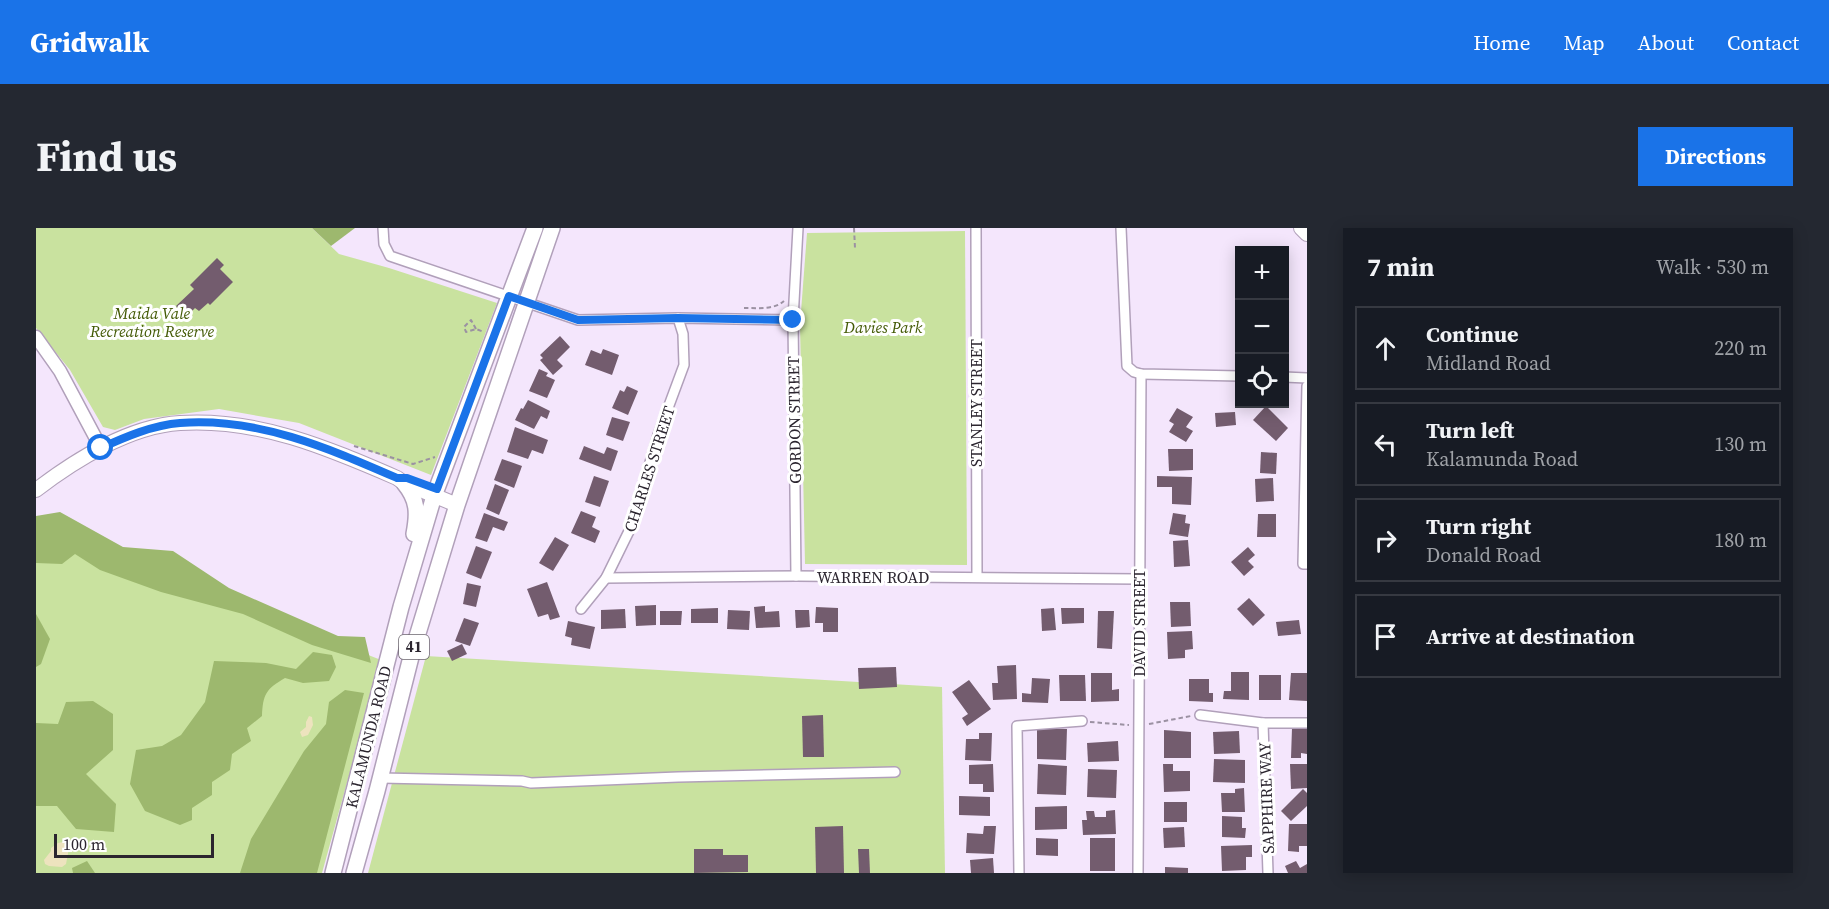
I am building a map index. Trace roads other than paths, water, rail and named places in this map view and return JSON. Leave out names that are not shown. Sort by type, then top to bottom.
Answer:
[{"type":"main road","name":"KALAMUNDA ROAD","points":[[333,873],[401,607],[436,492],[535,228]]},
{"type":"main road","name":"KALAMUNDA ROAD","points":[[354,873],[381,778],[412,653],[459,500],[552,228]]},
{"type":"main road","points":[[1301,228],[1307,234]]},
{"type":"main road","points":[[36,490],[101,448],[152,429],[179,423],[246,427],[295,438],[336,452],[400,480],[412,492],[418,515],[401,607]]},
{"type":"main road","points":[[400,480],[407,478],[459,500]]},
{"type":"street","points":[[383,228],[384,244],[390,256],[578,320],[678,318],[793,320]]},
{"type":"street","name":"GORDON STREET","points":[[796,576],[793,320],[798,228]]},
{"type":"street","name":"STANLEY STREET","points":[[976,228],[976,578]]},
{"type":"street","points":[[1121,228],[1127,366],[1141,374],[1235,376]]},
{"type":"street","name":"CHARLES STREET","points":[[581,609],[606,578],[632,525],[657,435],[684,365],[683,334],[678,318]]},
{"type":"street","points":[[36,337],[60,371],[101,448]]},
{"type":"street","name":"DAVID STREET","points":[[1138,873],[1141,374]]},
{"type":"street","points":[[1289,377],[1307,378]]},
{"type":"street","points":[[1307,386],[1303,564],[1307,564]]},
{"type":"street","name":"WARREN ROAD","points":[[606,578],[796,576],[1139,579]]},
{"type":"street","points":[[1200,715],[1263,723],[1307,723]]},
{"type":"street","points":[[1019,873],[1017,726],[1082,721]]},
{"type":"street","name":"SAPPHIRE WAY","points":[[1263,723],[1268,873]]},
{"type":"street","points":[[381,778],[531,783],[895,772]]},
{"type":"park label","name":"Maida Vale Recreation Reserve","points":[[152,322]]},
{"type":"park label","name":"Davies Park","points":[[883,327]]}]
